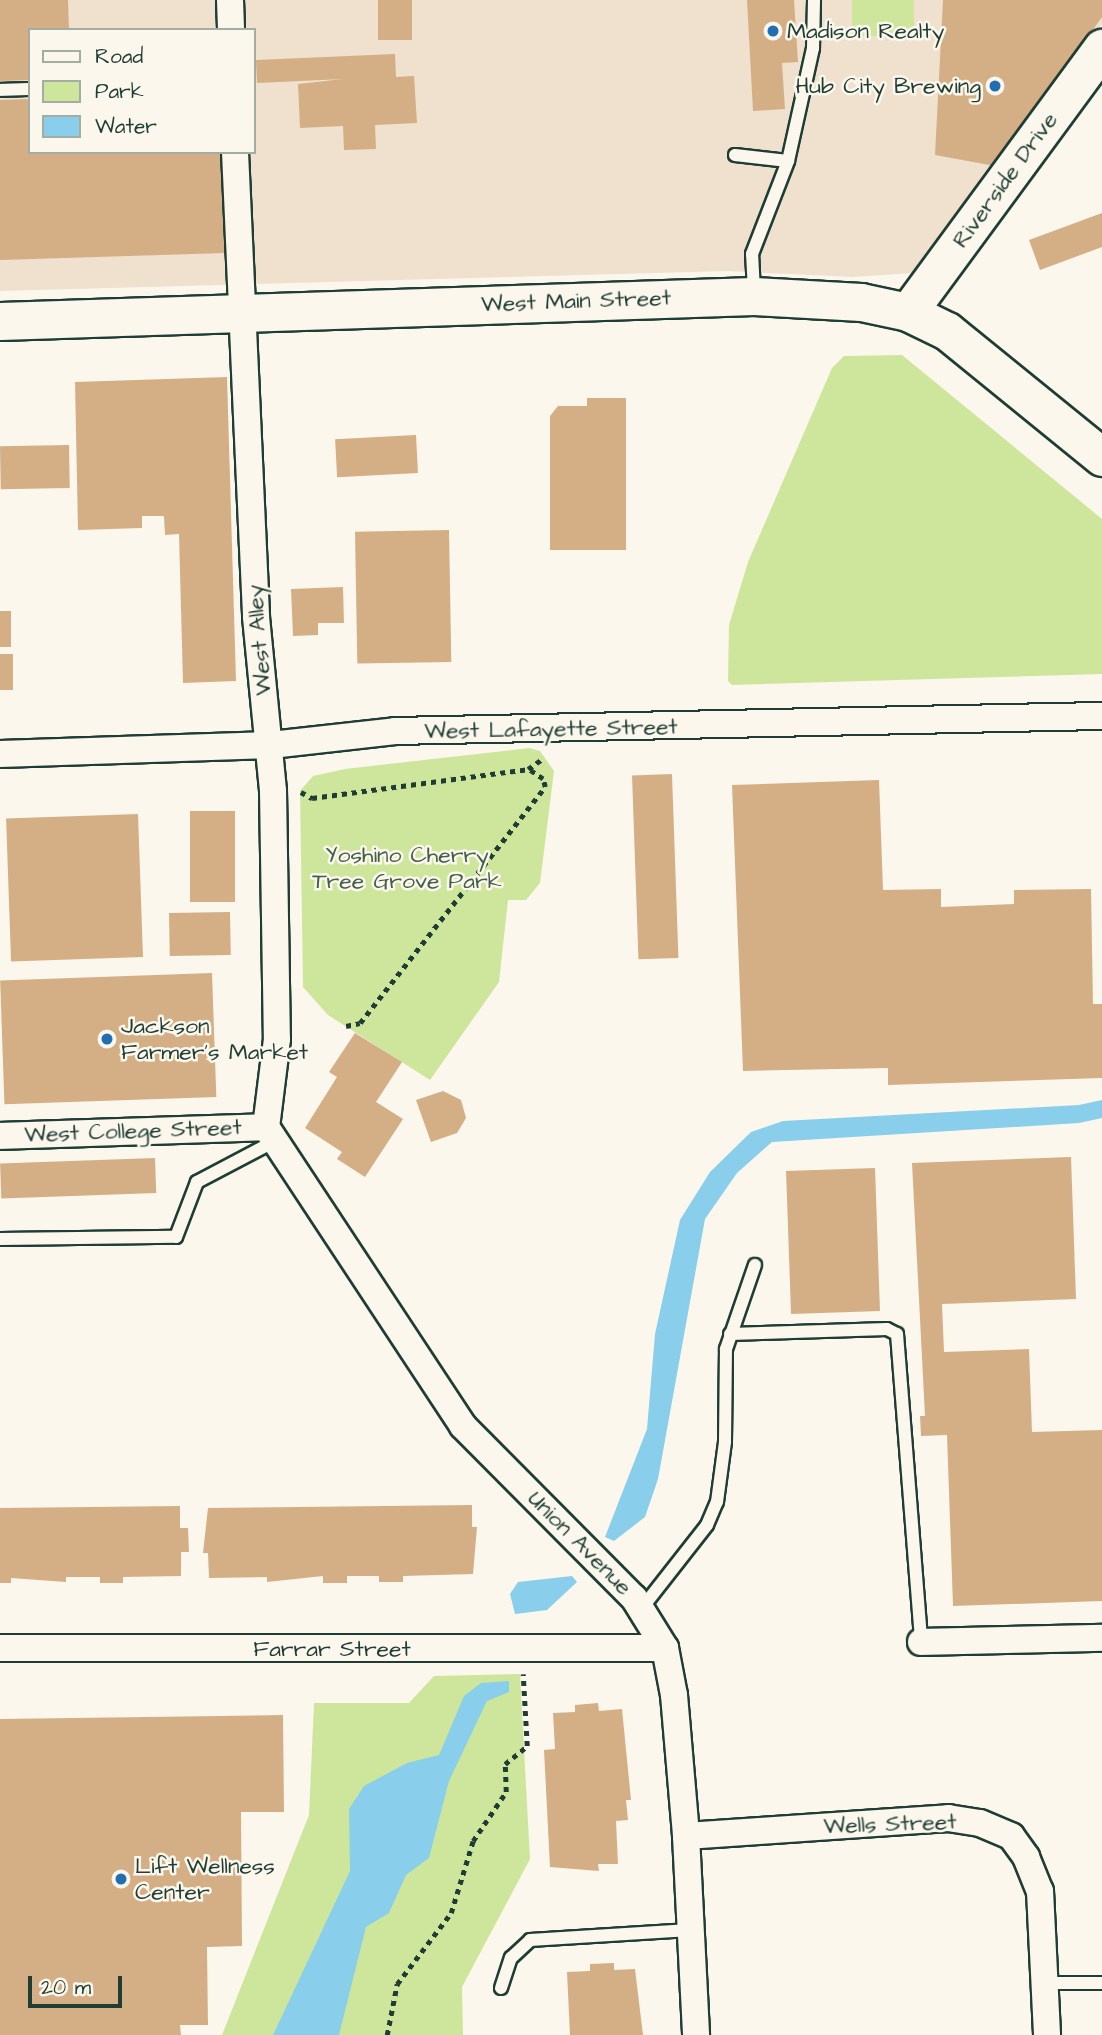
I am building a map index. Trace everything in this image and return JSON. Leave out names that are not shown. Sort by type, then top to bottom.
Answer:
[{"type":"main road","name":"Riverside Drive","points":[[908,312],[1102,48]]},
{"type":"main road","name":"West Main Street","points":[[0,321],[754,296],[861,302],[908,312],[947,331],[994,365],[1102,457]]},
{"type":"street","points":[[230,0],[231,28]]},
{"type":"street","name":"West Alley","points":[[235,154],[256,617],[271,745],[277,1039],[270,1135]]},
{"type":"street","name":"West Lafayette Street","points":[[0,754],[271,745],[395,732],[1102,716]]},
{"type":"street","name":"West College Street","points":[[0,1136],[270,1135]]},
{"type":"street","name":"Union Avenue","points":[[270,1135],[463,1426],[642,1608],[664,1648],[674,1695],[686,1836],[696,2035]]},
{"type":"street","points":[[921,1642],[1102,1638]]},
{"type":"street","name":"Farrar Street","points":[[0,1648],[664,1648]]},
{"type":"street","name":"Wells Street","points":[[686,1836],[948,1818],[980,1823],[1010,1836],[1026,1857],[1040,1891],[1047,2035]]},
{"type":"lane","points":[[754,296],[752,254],[788,161],[813,48],[814,0]]},
{"type":"lane","points":[[0,90],[28,89]]},
{"type":"lane","points":[[735,155],[788,161]]},
{"type":"lane","points":[[0,1239],[176,1237],[197,1182],[270,1135]]},
{"type":"lane","points":[[642,1608],[707,1525],[717,1502],[730,1334],[755,1265]]},
{"type":"lane","points":[[730,1334],[887,1329],[897,1334],[921,1642]]},
{"type":"lane","points":[[501,1988],[511,1958],[530,1940],[690,1930]]},
{"type":"lane","points":[[1046,1983],[1102,1983]]},
{"type":"path","points":[[300,791],[312,798],[528,769],[546,757]]},
{"type":"path","points":[[346,1026],[360,1023],[545,787],[543,779],[528,769]]},
{"type":"path","points":[[387,2035],[397,1984],[451,1913],[472,1841],[506,1792],[505,1764],[527,1745],[522,1649]]},
{"type":"shaded area","points":[[0,0],[1102,0],[1102,24],[913,273],[853,277],[728,271],[0,291]]},
{"type":"green space","points":[[852,0],[914,0],[914,36],[852,36]]},
{"type":"green space","points":[[902,355],[1102,519],[1102,674],[732,685],[728,681],[729,625],[748,562],[832,368],[844,356]]},
{"type":"green space","name":"Yoshino Cherry Tree Grove Park","points":[[529,748],[540,751],[554,771],[540,883],[526,900],[508,900],[499,982],[430,1080],[328,1015],[303,987],[300,791],[313,776],[345,769]]},
{"type":"green space","points":[[520,1674],[530,1859],[462,1987],[463,2035],[222,2035],[309,1815],[314,1703],[409,1703],[434,1676]]},
{"type":"water","points":[[1102,1100],[1102,1118],[1079,1123],[772,1142],[737,1173],[705,1219],[658,1479],[645,1517],[614,1541],[605,1537],[647,1429],[655,1334],[680,1220],[710,1172],[751,1132],[783,1121],[1079,1105]]},
{"type":"water","points":[[572,1576],[577,1582],[547,1610],[515,1614],[510,1594],[518,1582]]},
{"type":"water","points":[[509,1681],[509,1692],[487,1701],[449,1781],[429,1858],[406,1875],[389,1913],[366,1927],[339,2035],[273,2035],[350,1871],[349,1809],[364,1786],[407,1763],[439,1755],[464,1696],[481,1683]]},
{"type":"building","points":[[0,0],[68,0],[69,28],[28,28],[28,80],[0,81]]},
{"type":"building","points":[[378,0],[412,0],[412,40],[378,40]]},
{"type":"building","name":"Madison Realty","points":[[747,0],[794,0],[798,62],[782,63],[785,109],[753,111]]},
{"type":"building","name":"Hub City Brewing","points":[[943,0],[1102,0],[1102,17],[995,166],[935,155]]},
{"type":"building","points":[[395,54],[396,77],[414,76],[417,123],[375,125],[376,149],[344,150],[343,126],[300,128],[298,84],[343,79],[257,83],[256,60]]},
{"type":"building","points":[[28,99],[28,154],[221,154],[225,253],[0,260],[0,100]]},
{"type":"building","points":[[1102,213],[1102,247],[1040,270],[1029,240]]},
{"type":"building","points":[[227,377],[236,681],[183,683],[179,534],[165,535],[164,516],[142,516],[142,528],[78,530],[75,382]]},
{"type":"building","points":[[587,398],[626,398],[626,550],[550,550],[550,416],[558,406],[587,406]]},
{"type":"building","points":[[416,435],[418,473],[337,477],[335,439]]},
{"type":"building","points":[[69,445],[70,488],[1,489],[0,446]]},
{"type":"building","points":[[449,530],[451,662],[357,664],[355,532]]},
{"type":"building","points":[[343,587],[344,623],[318,623],[318,635],[293,636],[291,589]]},
{"type":"building","points":[[0,611],[11,611],[11,647],[0,647]]},
{"type":"building","points":[[0,654],[13,654],[13,690],[0,690]]},
{"type":"building","points":[[672,774],[678,958],[638,959],[632,775]]},
{"type":"building","points":[[879,780],[883,890],[941,889],[941,907],[1014,904],[1014,890],[1091,889],[1093,1004],[1102,1004],[1102,1078],[888,1085],[888,1068],[743,1071],[732,785]]},
{"type":"building","points":[[190,811],[235,811],[235,902],[190,902]]},
{"type":"building","points":[[138,814],[143,957],[11,962],[6,819]]},
{"type":"building","points":[[230,912],[231,955],[170,956],[169,913]]},
{"type":"building","name":"Jackson Farmer's Market","points":[[212,973],[216,1097],[4,1104],[0,980]]},
{"type":"building","points":[[355,1033],[402,1062],[376,1102],[403,1119],[365,1177],[337,1159],[342,1152],[305,1128],[337,1077],[329,1072]]},
{"type":"building","points":[[443,1091],[461,1100],[466,1118],[457,1133],[431,1142],[416,1100]]},
{"type":"building","points":[[1071,1157],[1076,1299],[942,1304],[944,1352],[1029,1349],[1032,1432],[1102,1430],[1102,1601],[953,1606],[947,1435],[921,1436],[920,1416],[925,1416],[912,1163]]},
{"type":"building","points":[[155,1158],[156,1193],[1,1198],[0,1163]]},
{"type":"building","points":[[875,1168],[880,1311],[791,1314],[786,1171]]},
{"type":"building","points":[[472,1505],[472,1527],[477,1527],[473,1574],[403,1576],[403,1582],[379,1582],[379,1576],[347,1576],[347,1583],[323,1583],[323,1576],[267,1582],[267,1577],[209,1578],[208,1553],[203,1553],[208,1508]]},
{"type":"building","points":[[180,1506],[180,1528],[188,1528],[189,1552],[181,1552],[181,1576],[123,1577],[123,1583],[100,1583],[100,1577],[66,1577],[66,1582],[11,1578],[11,1583],[0,1583],[0,1508]]},
{"type":"building","points":[[598,1703],[599,1711],[622,1709],[631,1800],[626,1800],[628,1820],[616,1821],[618,1864],[598,1864],[599,1871],[550,1867],[544,1750],[555,1749],[553,1713],[575,1712],[575,1705]]},
{"type":"building","name":"Lift Wellness Center","points":[[283,1715],[284,1812],[241,1812],[242,1946],[207,1947],[208,2025],[180,2025],[181,2035],[0,2035],[0,1719]]},
{"type":"building","points":[[614,1963],[614,1970],[635,1969],[643,2035],[570,2035],[567,1972],[590,1971],[590,1964]]},
{"type":"place","name":"Madison Realty","points":[[773,31]]},
{"type":"place","name":"Hub City Brewing","points":[[995,86]]},
{"type":"place","name":"Jackson Farmer's Market","points":[[107,1039]]},
{"type":"place","name":"Lift Wellness Center","points":[[121,1879]]}]
